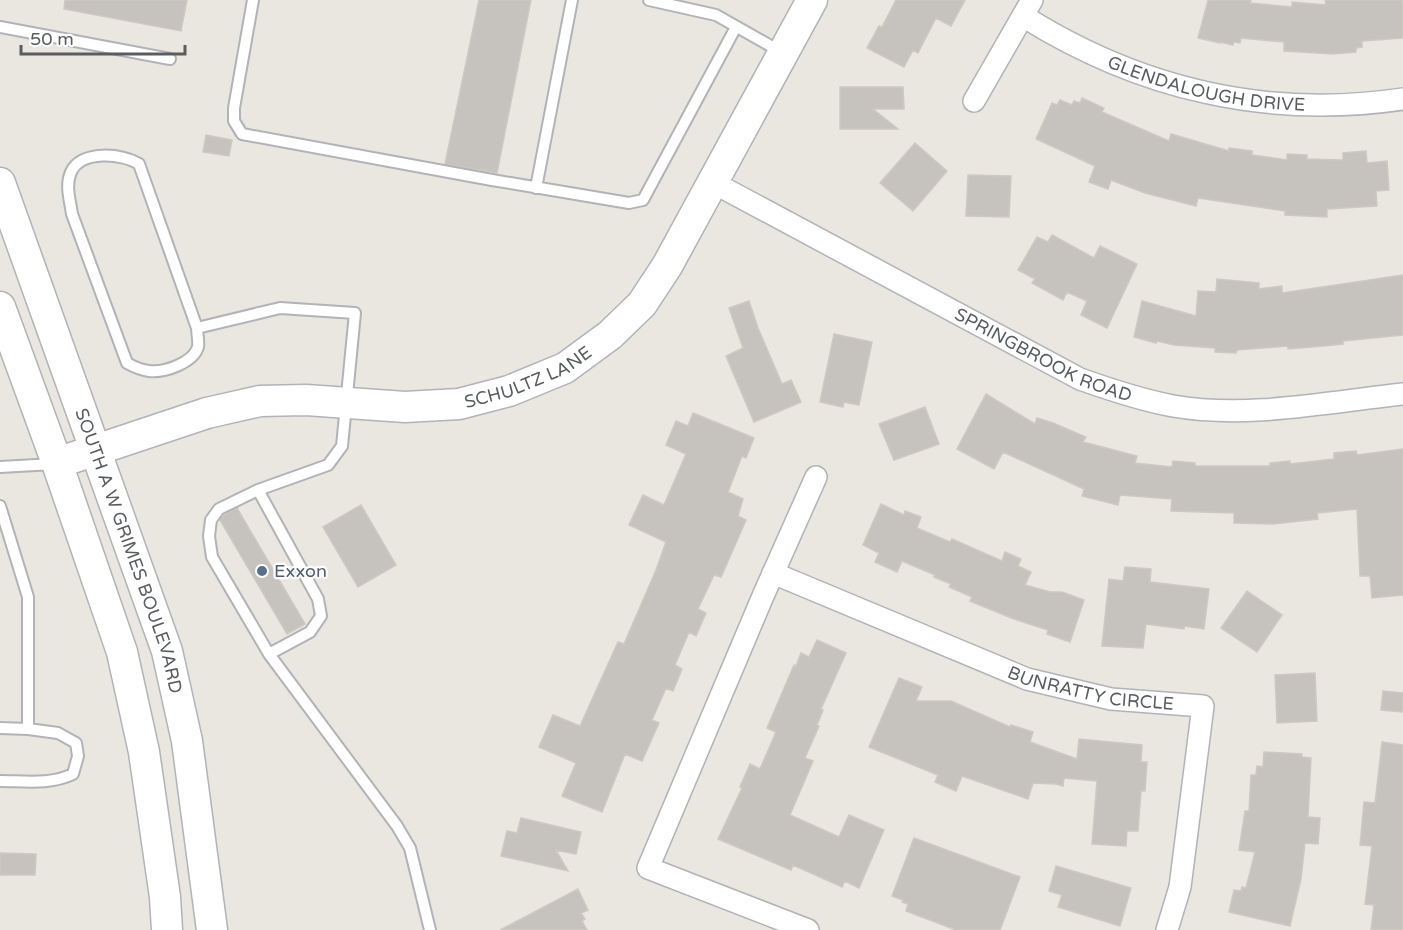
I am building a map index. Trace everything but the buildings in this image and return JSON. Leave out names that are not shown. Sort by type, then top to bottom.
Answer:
[{"type":"main road","name":"SCHULTZ LANE","points":[[57,463],[207,413],[260,401],[306,400],[405,407],[459,404],[509,391],[566,368],[610,336],[642,304],[667,266],[714,183],[812,0]]},
{"type":"main road","name":"SOUTH A W GRIMES BOULEVARD","points":[[0,183],[167,651],[187,741],[212,930]]},
{"type":"main road","name":"SOUTH A W GRIMES BOULEVARD","points":[[0,307],[122,651],[144,752],[165,897],[167,930]]},
{"type":"street","name":"GLENDALOUGH DRIVE","points":[[1028,8],[1096,56],[1144,76],[1194,91],[1249,101],[1300,105],[1373,103],[1403,99]]},
{"type":"street","points":[[974,101],[1028,8]]},
{"type":"street","name":"SPRINGBROOK ROAD","points":[[714,183],[1080,379],[1132,397],[1175,406],[1219,410],[1262,409],[1403,394]]},
{"type":"street","points":[[808,930],[648,868],[816,477]]},
{"type":"street","name":"BUNRATTY CIRCLE","points":[[773,573],[1027,679],[1111,699],[1203,706],[1180,887],[1167,930]]},
{"type":"lane","points":[[253,0],[234,108],[234,121],[242,134],[630,203],[643,200],[736,27]]},
{"type":"lane","points":[[536,188],[572,0]]},
{"type":"lane","points":[[649,0],[716,15],[783,53]]},
{"type":"lane","points":[[0,27],[170,59]]},
{"type":"lane","points":[[105,155],[130,158],[139,164],[197,327],[198,347],[191,358],[176,366],[153,372],[140,370],[127,363],[72,214],[68,188],[71,171],[81,161],[105,155]]},
{"type":"lane","points":[[197,327],[280,308],[355,313],[342,446],[328,465],[258,489],[219,509],[211,520],[209,536],[212,557],[269,654],[397,826],[410,848],[430,930]]},
{"type":"lane","points":[[0,467],[57,463]]},
{"type":"lane","points":[[258,489],[318,599],[321,616],[310,632],[269,654]]},
{"type":"lane","points":[[0,506],[28,597],[28,729]]},
{"type":"lane","points":[[0,728],[58,733],[76,743],[78,756],[73,774],[61,780],[49,782],[0,781]]},
{"type":"place","name":"Exxon","points":[[262,571]]}]
